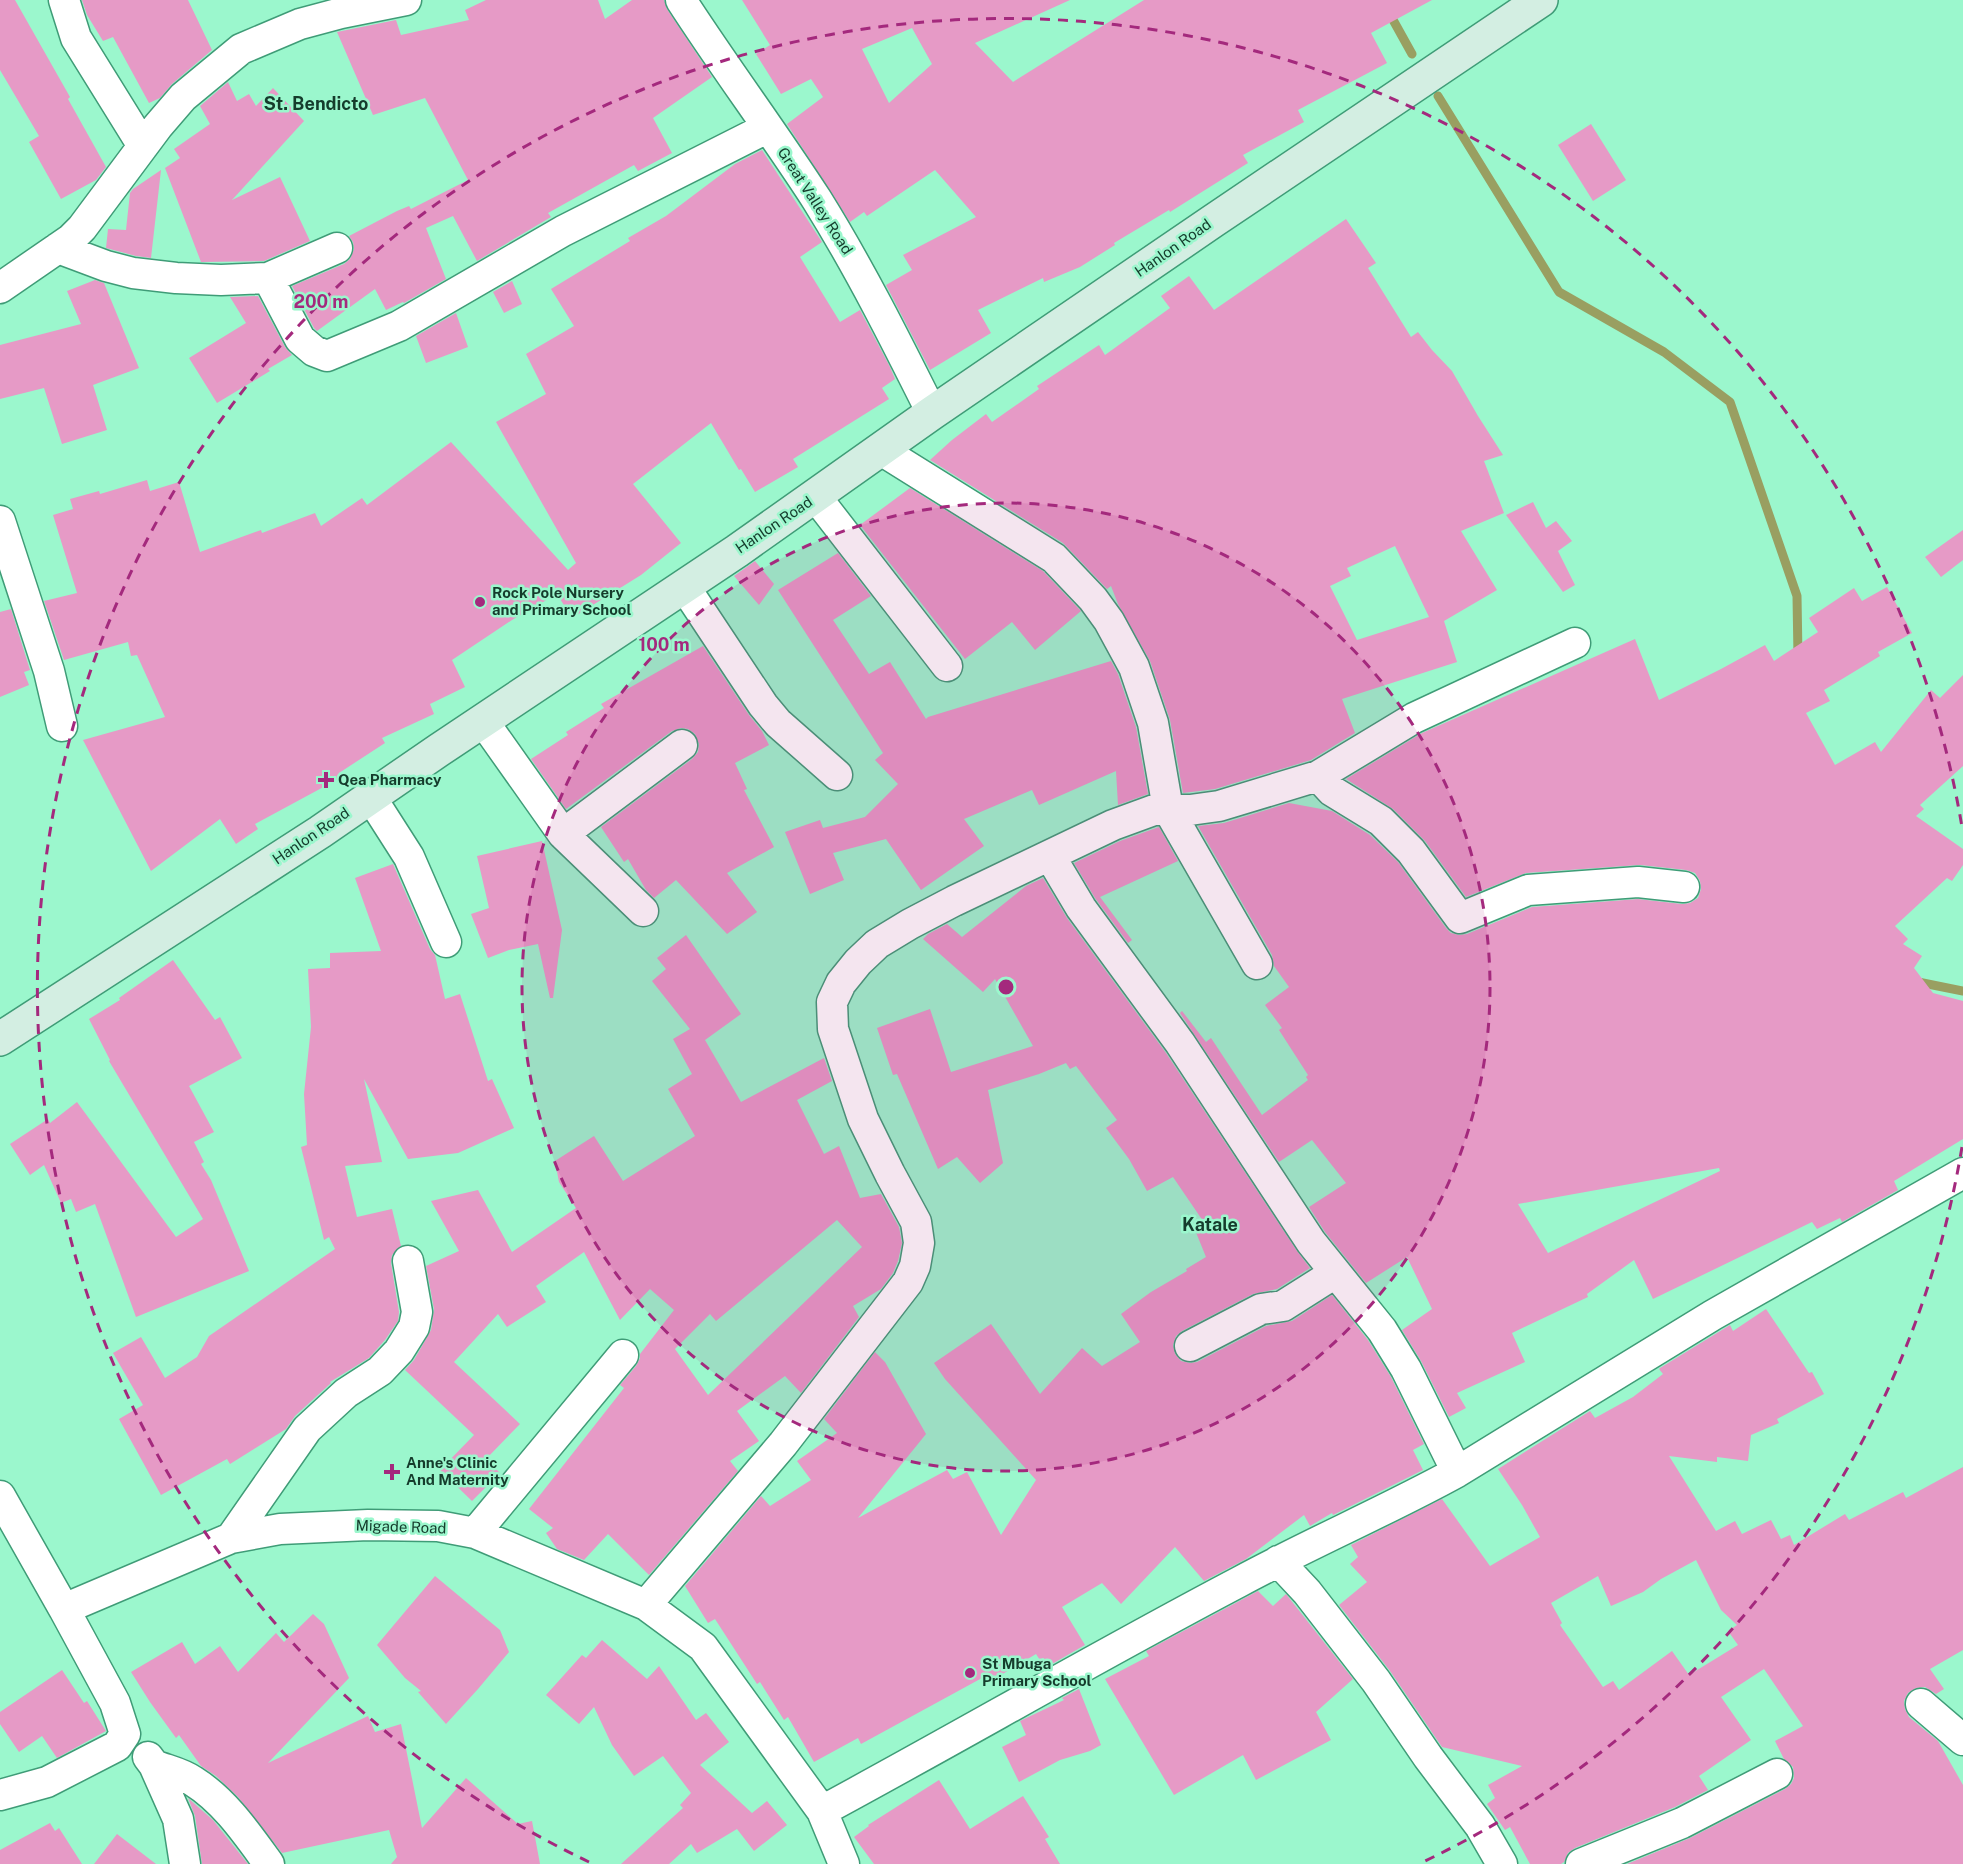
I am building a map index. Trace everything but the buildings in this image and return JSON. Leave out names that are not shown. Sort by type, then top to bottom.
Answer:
[{"type":"main road","name":"Hanlon Road","points":[[0,1039],[320,832],[370,796],[816,497],[932,413],[1213,220],[1541,0]]},
{"type":"street","points":[[64,0],[76,38],[143,146]]},
{"type":"street","points":[[0,288],[58,248],[82,228],[183,96],[241,49],[300,24],[406,0]]},
{"type":"street","name":"Great Valley Road","points":[[681,0],[816,200],[851,257],[932,413]]},
{"type":"street","points":[[268,278],[300,339],[314,351],[327,356],[399,326],[563,231],[767,128]]},
{"type":"street","points":[[58,248],[106,266],[134,273],[221,280],[268,278],[337,248]]},
{"type":"street","points":[[881,450],[1054,558],[1093,599],[1109,621],[1134,667],[1153,723],[1168,809],[1257,964]]},
{"type":"street","points":[[816,497],[947,666]]},
{"type":"street","points":[[0,521],[49,671],[62,726]]},
{"type":"street","points":[[684,586],[763,705],[778,723],[837,775]]},
{"type":"street","points":[[646,1605],[783,1444],[908,1282],[915,1266],[919,1243],[915,1222],[864,1119],[833,1029],[832,1002],[841,983],[858,962],[877,944],[909,924],[1113,825],[1154,810],[1190,810],[1219,806],[1318,776],[1414,718],[1575,643]]},
{"type":"street","points":[[483,721],[563,834],[643,911]]},
{"type":"street","points":[[563,834],[682,745]]},
{"type":"street","points":[[1318,776],[1332,791],[1381,821],[1412,851],[1460,918],[1528,890],[1638,882],[1684,887]]},
{"type":"street","points":[[370,796],[409,857],[446,942]]},
{"type":"street","points":[[1050,856],[1081,908],[1180,1043],[1311,1242],[1382,1330],[1406,1369],[1457,1472]]},
{"type":"street","points":[[822,1811],[961,1736],[1104,1654],[1278,1561],[1457,1472],[1705,1320],[1963,1173]]},
{"type":"street","points":[[231,1538],[307,1429],[346,1393],[380,1371],[399,1351],[414,1327],[417,1312],[408,1261]]},
{"type":"street","points":[[1190,1346],[1261,1309],[1283,1306],[1335,1273]]},
{"type":"street","points":[[475,1533],[623,1355]]},
{"type":"street","points":[[0,1496],[115,1703],[125,1734],[140,1746],[153,1765],[178,1819],[185,1864]]},
{"type":"street","name":"Migade Road","points":[[64,1610],[231,1538],[280,1529],[368,1525],[438,1526],[475,1533],[646,1605],[703,1647],[822,1811],[844,1864]]},
{"type":"street","points":[[1278,1561],[1314,1600],[1377,1681],[1428,1757],[1480,1826],[1502,1864]]},
{"type":"street","points":[[1921,1704],[1963,1740]]},
{"type":"street","points":[[0,1795],[47,1782],[117,1746],[125,1734]]},
{"type":"street","points":[[153,1765],[192,1780],[238,1821],[269,1864]]},
{"type":"street","points":[[1581,1864],[1682,1823],[1777,1774]]},
{"type":"waterway","points":[[1382,0],[1412,54]]},
{"type":"waterway","points":[[1438,96],[1559,292],[1664,352],[1730,402],[1797,596],[1798,657]]},
{"type":"waterway","points":[[1913,981],[1963,991]]},
{"type":"place","name":"Rock Pole Nursery and Primary School","points":[[480,602]]},
{"type":"place","name":"Qea Pharmacy","points":[[326,780]]},
{"type":"place","name":"Anne's Clinic And Maternity","points":[[392,1472]]},
{"type":"place","name":"St Mbuga Primary School","points":[[970,1673]]},
{"type":"district","name":"St. Bendicto","points":[[316,104]]},
{"type":"district","name":"Katale","points":[[1210,1225]]}]
